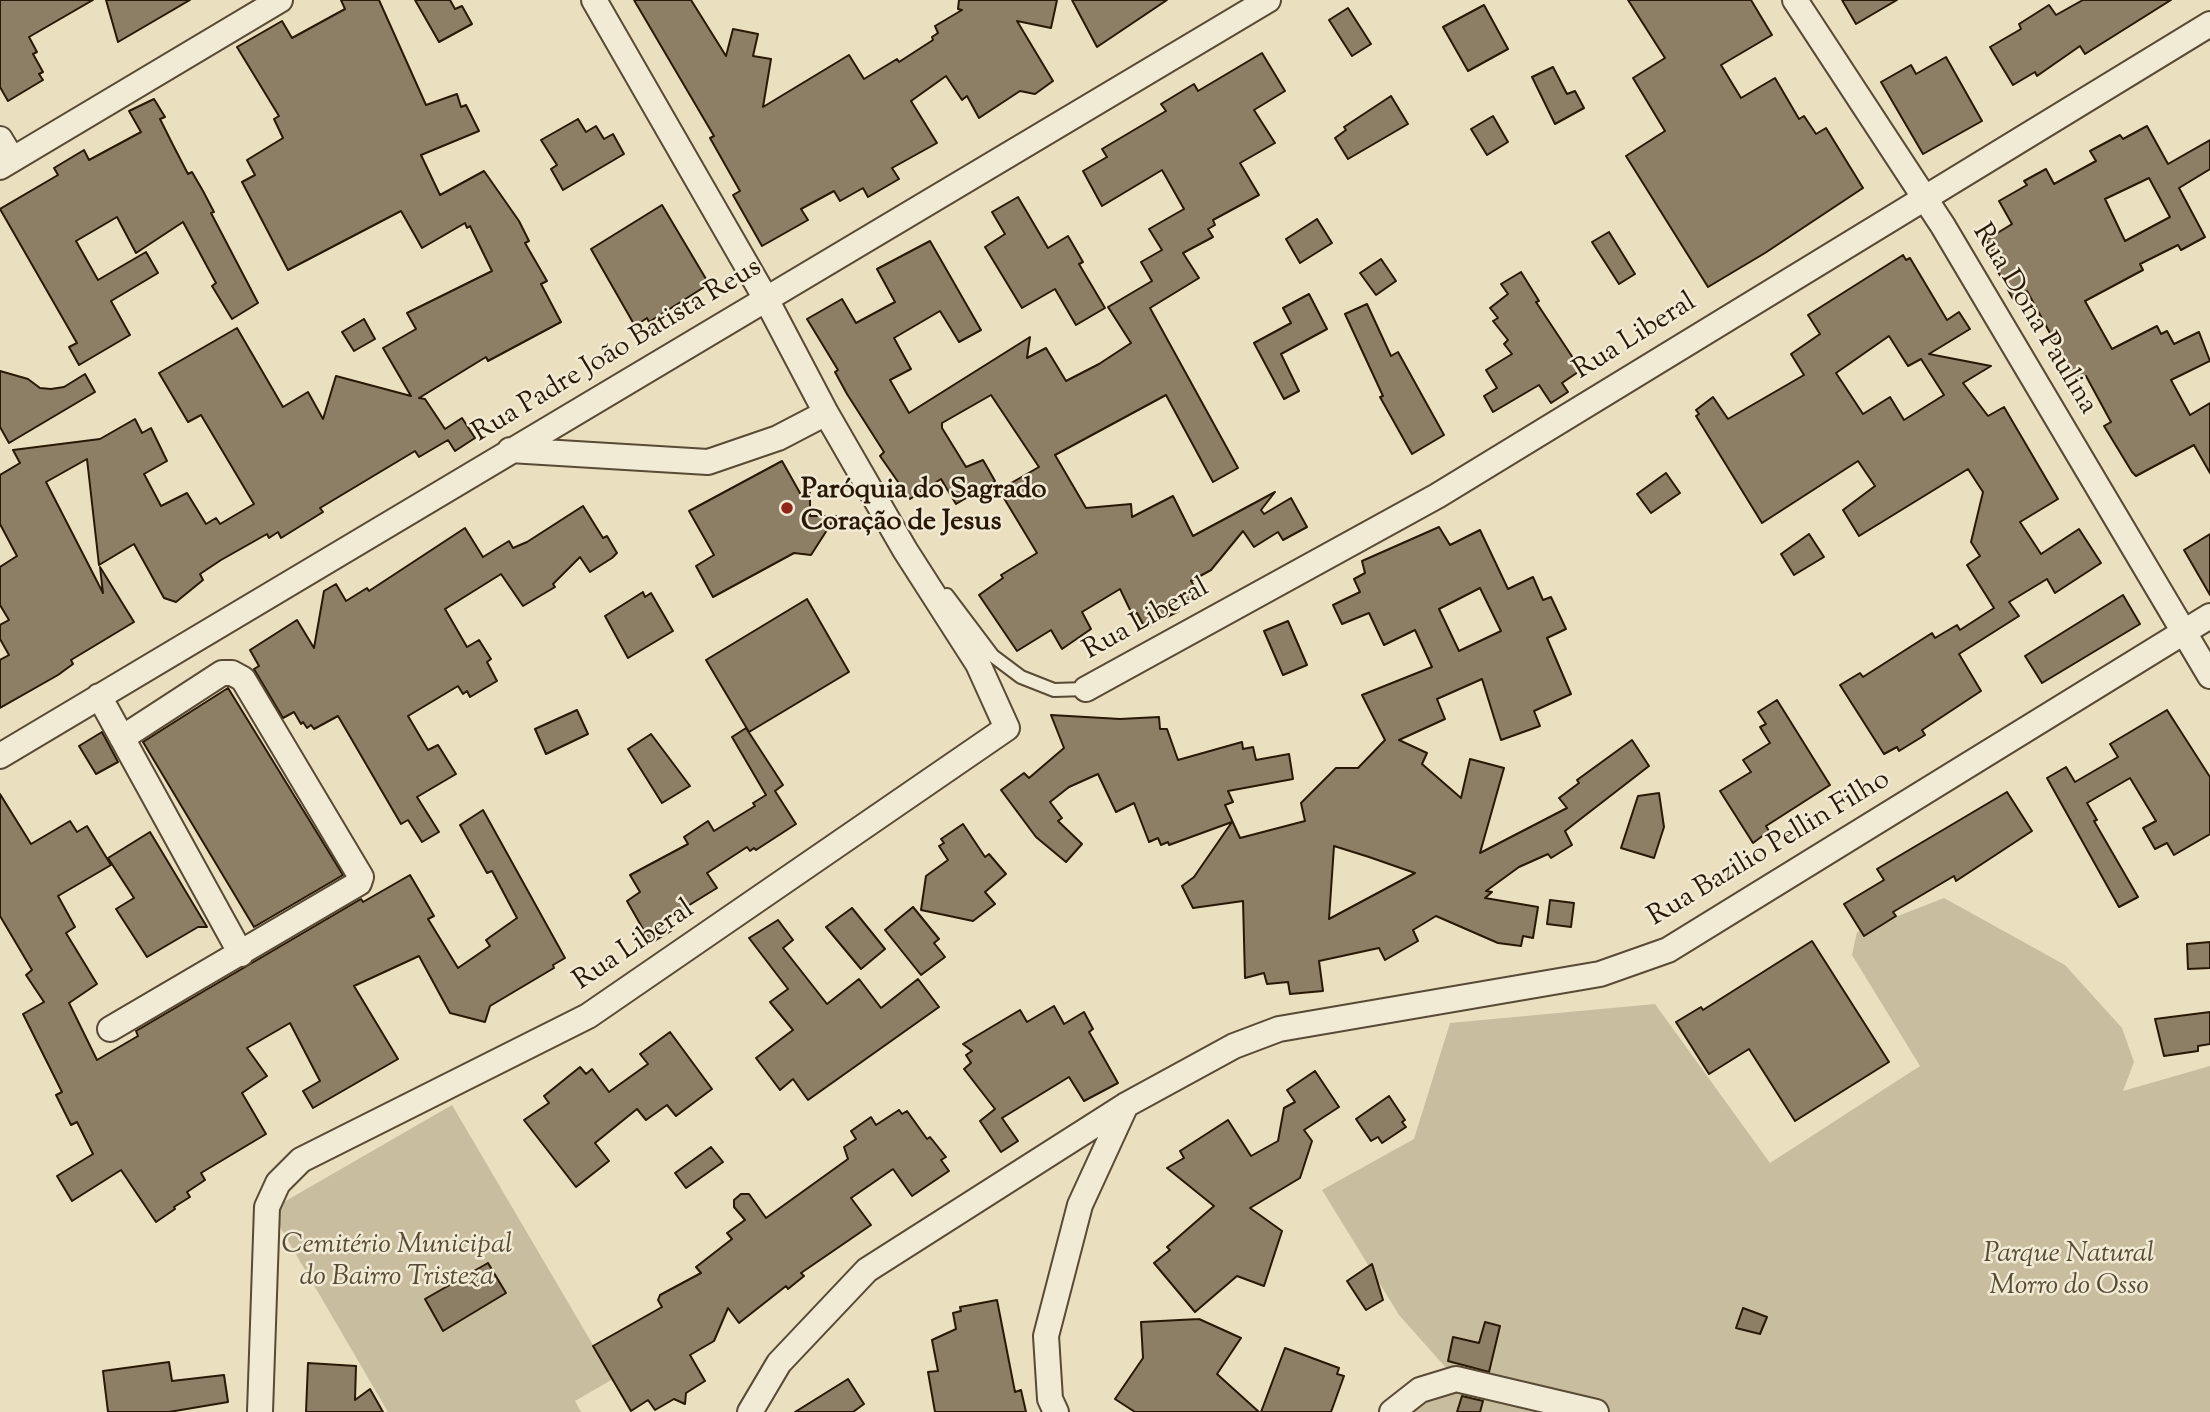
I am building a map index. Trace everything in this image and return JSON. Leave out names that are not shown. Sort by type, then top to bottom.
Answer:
[{"type":"street","points":[[4,155],[280,0]]},
{"type":"street","points":[[594,0],[766,299],[826,413],[905,550]]},
{"type":"street","name":"Rua Padre João Batista Reus","points":[[0,756],[1268,0]]},
{"type":"street","name":"Rua Dona Paulina","points":[[1796,0],[1925,196],[2210,676]]},
{"type":"street","name":"Rua Liberal","points":[[1086,689],[1437,496],[2210,24]]},
{"type":"street","points":[[510,450],[708,463],[778,438],[826,413]]},
{"type":"street","name":"Rua Liberal","points":[[260,1412],[267,1207],[278,1183],[301,1160],[588,1016],[1006,728],[978,664],[905,550]]},
{"type":"street","name":"Rua Bazilio Pellin Filho","points":[[750,1412],[779,1363],[867,1270],[1126,1105],[1234,1046],[1279,1029],[1600,974],[1668,950],[2210,615]]},
{"type":"street","points":[[110,1029],[359,883],[357,865],[243,679],[232,673],[222,673],[122,738]]},
{"type":"street","points":[[99,696],[241,954]]},
{"type":"street","points":[[1056,1412],[1051,1399],[1046,1336],[1080,1205],[1126,1105]]},
{"type":"street","points":[[1392,1412],[1420,1390],[1456,1379],[1597,1412]]},
{"type":"lane","points":[[905,550],[925,566],[993,656],[1021,677],[1054,690],[1086,689]]},
{"type":"green space","name":"Parque Natural Morro do Osso","points":[[1944,898],[2065,965],[2122,1028],[2134,1062],[2123,1091],[2210,1066],[2210,1412],[1414,1412],[1456,1379],[1399,1315],[1322,1190],[1414,1139],[1450,1023],[1655,1004],[1770,1163],[1920,1066],[1852,955],[1857,932]]},
{"type":"green space","name":"Cemitério Municipal do Bairro Tristeza","points":[[452,1105],[613,1379],[575,1401],[581,1412],[388,1412],[270,1210]]},
{"type":"building","points":[[0,0],[93,0],[29,37],[37,52],[33,54],[43,72],[39,74],[43,80],[8,101],[0,87]]},
{"type":"building","points":[[106,0],[190,0],[118,42]]},
{"type":"building","points":[[341,0],[379,0],[426,105],[457,94],[461,107],[466,105],[479,131],[421,155],[440,195],[484,171],[519,221],[529,241],[525,243],[547,281],[541,284],[561,322],[488,361],[486,357],[419,398],[425,399],[445,429],[462,418],[475,438],[455,451],[448,440],[419,457],[415,451],[320,508],[323,512],[281,538],[278,532],[269,538],[267,534],[221,560],[200,574],[203,580],[176,602],[164,598],[134,544],[99,565],[87,459],[46,482],[103,593],[100,567],[134,622],[71,660],[73,664],[58,675],[0,708],[0,660],[9,655],[0,639],[0,625],[9,620],[0,605],[0,567],[17,556],[0,524],[0,475],[20,463],[13,450],[100,439],[135,419],[142,433],[151,428],[167,461],[144,474],[161,506],[187,493],[206,524],[216,518],[220,524],[254,504],[201,415],[188,422],[159,373],[237,328],[283,407],[308,392],[323,419],[336,376],[411,396],[383,348],[416,329],[407,313],[492,271],[470,226],[467,228],[465,223],[422,248],[401,211],[288,270],[242,182],[255,175],[247,160],[283,138],[274,119],[279,116],[237,47],[282,21],[292,38],[345,9]]},
{"type":"building","points":[[415,0],[450,0],[455,9],[462,6],[472,24],[439,42]]},
{"type":"building","points":[[634,0],[691,0],[726,56],[733,29],[758,34],[753,56],[771,59],[763,107],[849,55],[864,79],[897,59],[899,62],[933,40],[932,37],[938,33],[935,26],[962,10],[958,9],[959,0],[1057,0],[1051,28],[1017,21],[1053,81],[1035,94],[1020,91],[979,118],[967,96],[962,100],[946,76],[911,101],[937,143],[892,168],[899,179],[868,197],[863,188],[840,201],[834,191],[801,209],[808,220],[762,246],[733,195],[740,191],[710,138],[714,136]]},
{"type":"building","points":[[1072,0],[1167,0],[1097,47]]},
{"type":"building","points":[[1628,0],[1751,0],[1772,35],[1721,65],[1741,98],[1775,78],[1799,119],[1804,116],[1816,134],[1826,128],[1863,188],[1708,287],[1626,156],[1665,131],[1633,78],[1665,58]]},
{"type":"building","points":[[1842,0],[1897,0],[1856,24]]},
{"type":"building","points":[[2083,0],[2171,0],[2085,54],[2080,46],[2037,76],[2035,72],[2013,85],[1990,47],[2021,29],[2019,24],[2049,5],[2056,15]]},
{"type":"building","points":[[1484,5],[1508,49],[1468,71],[1443,27]]},
{"type":"building","points":[[1348,8],[1371,44],[1352,56],[1329,20]]},
{"type":"building","points":[[1262,53],[1285,91],[1254,110],[1275,143],[1240,163],[1259,195],[1213,220],[1215,225],[1208,229],[1213,237],[1183,253],[1199,278],[1150,308],[1238,468],[1213,482],[1166,395],[1055,455],[1086,508],[1131,504],[1132,517],[1173,496],[1193,536],[1275,492],[1261,510],[1264,514],[1291,498],[1307,527],[1283,540],[1278,532],[1254,547],[1243,531],[1211,570],[1191,581],[1199,593],[1178,607],[1179,611],[1145,628],[1137,613],[1133,616],[1120,589],[1082,612],[1091,629],[1062,649],[1051,630],[1017,651],[979,595],[1003,578],[1001,575],[1037,553],[999,490],[1039,467],[991,395],[942,423],[942,428],[966,467],[983,460],[995,481],[956,504],[941,479],[910,499],[880,456],[884,452],[847,394],[835,372],[838,370],[807,319],[842,299],[856,323],[895,302],[877,269],[930,241],[981,330],[959,342],[940,311],[894,338],[911,369],[890,380],[909,413],[1030,337],[1027,358],[1046,348],[1066,381],[1099,364],[1131,343],[1108,307],[1152,281],[1141,262],[1162,250],[1149,229],[1184,209],[1162,170],[1102,206],[1083,171],[1107,157],[1102,149],[1166,111],[1161,104],[1194,84],[1198,91]]},
{"type":"building","points":[[1946,57],[1982,121],[1923,154],[1881,82],[1911,65],[1916,74]]},
{"type":"building","points":[[1553,67],[1567,94],[1575,91],[1584,108],[1555,124],[1532,77]]},
{"type":"building","points":[[1391,96],[1408,124],[1348,159],[1335,138],[1346,130],[1344,127]]},
{"type":"building","points":[[154,99],[165,117],[160,119],[173,145],[188,174],[192,172],[203,191],[214,212],[211,213],[258,303],[232,319],[212,286],[216,283],[183,222],[136,253],[117,217],[76,241],[98,280],[146,252],[158,273],[111,301],[130,335],[79,365],[69,347],[77,343],[0,209],[58,175],[54,168],[84,150],[89,160],[141,132],[129,111]]},
{"type":"building","points":[[1493,116],[1508,142],[1487,155],[1471,129]]},
{"type":"building","points":[[578,119],[586,132],[596,126],[604,139],[613,134],[624,154],[563,190],[551,169],[557,165],[541,140]]},
{"type":"building","points":[[2147,126],[2168,164],[2210,140],[2210,169],[2179,188],[2205,237],[2181,250],[2178,245],[2140,264],[2143,270],[2085,301],[2112,349],[2157,326],[2161,334],[2167,331],[2174,344],[2199,332],[2210,361],[2171,380],[2190,415],[2210,403],[2210,473],[2194,445],[2136,476],[2132,472],[2104,426],[2111,422],[2086,376],[2076,381],[2027,291],[2013,299],[1997,270],[2002,267],[1986,240],[2012,224],[1999,201],[2027,185],[2024,181],[2046,169],[2054,184],[2096,161],[2090,151],[2120,135],[2123,139]],"holes":[[[2149,178],[2170,217],[2125,241],[2105,199]]]},
{"type":"building","points":[[1018,197],[1048,248],[1068,236],[1083,262],[1079,264],[1105,308],[1076,325],[1055,289],[1022,308],[985,247],[1005,234],[992,212]]},
{"type":"building","points":[[662,205],[709,284],[649,322],[647,318],[635,326],[591,249]]},
{"type":"building","points":[[1317,219],[1332,243],[1300,263],[1286,239]]},
{"type":"building","points":[[1609,232],[1635,274],[1619,284],[1592,242]]},
{"type":"building","points":[[1903,255],[1906,260],[1910,258],[1947,320],[1959,312],[1970,329],[1929,354],[1991,366],[1963,383],[1988,416],[2004,407],[2058,499],[2020,522],[2041,554],[2079,529],[2101,563],[2055,593],[2047,579],[2009,602],[2019,616],[1959,654],[1981,691],[1922,730],[1925,735],[1899,751],[1897,747],[1884,754],[1840,685],[1860,673],[1863,677],[1932,633],[1935,638],[1957,625],[1960,630],[1994,608],[1967,565],[1980,556],[1971,542],[1983,492],[1968,469],[1859,536],[1843,510],[1875,486],[1858,461],[1762,523],[1696,416],[1699,414],[1696,410],[1713,397],[1728,419],[1804,375],[1791,354],[1820,334],[1808,315]],"holes":[[[1889,336],[1908,366],[1921,359],[1944,395],[1904,420],[1890,397],[1863,414],[1836,373]]]},
{"type":"building","points":[[1381,259],[1396,281],[1376,295],[1360,273]]},
{"type":"building","points":[[1521,272],[1539,301],[1536,302],[1581,370],[1562,383],[1568,392],[1551,403],[1539,385],[1493,412],[1484,396],[1497,388],[1486,370],[1512,354],[1504,344],[1508,340],[1493,321],[1498,318],[1490,308],[1508,294],[1501,284]]},
{"type":"building","points":[[1309,294],[1327,329],[1281,354],[1299,391],[1284,399],[1254,343],[1291,323],[1283,308]]},
{"type":"building","points":[[1367,304],[1391,356],[1398,352],[1444,435],[1412,454],[1380,397],[1383,396],[1345,314]]},
{"type":"building","points":[[364,319],[375,339],[354,351],[342,332]]},
{"type":"building","points":[[0,371],[28,379],[40,388],[51,389],[64,387],[85,374],[95,392],[9,443],[0,427]]},
{"type":"building","points":[[782,461],[800,493],[810,493],[810,516],[836,516],[811,555],[794,553],[713,597],[696,566],[714,555],[689,511]]},
{"type":"building","points":[[1666,473],[1680,493],[1651,513],[1637,494]]},
{"type":"building","points":[[583,506],[603,538],[607,536],[617,553],[612,558],[590,572],[580,557],[553,584],[555,587],[523,606],[501,574],[445,609],[467,647],[479,640],[491,659],[487,662],[497,681],[470,697],[467,691],[463,694],[458,686],[408,716],[428,750],[438,745],[456,774],[417,797],[439,832],[422,842],[408,820],[401,824],[338,716],[314,729],[311,725],[307,728],[303,722],[301,724],[294,712],[283,718],[254,669],[259,666],[250,650],[297,620],[314,648],[324,591],[336,584],[346,601],[367,588],[369,591],[465,528],[483,557],[509,541],[513,548],[527,542]]},
{"type":"building","points":[[1439,527],[1450,545],[1480,530],[1508,589],[1533,577],[1543,600],[1551,597],[1566,629],[1547,638],[1571,694],[1534,711],[1540,726],[1501,740],[1482,679],[1437,699],[1445,719],[1399,740],[1427,753],[1422,764],[1461,798],[1470,759],[1504,768],[1480,853],[1567,808],[1559,798],[1579,783],[1577,780],[1632,740],[1649,766],[1565,831],[1572,845],[1551,858],[1548,854],[1519,867],[1486,891],[1492,892],[1485,898],[1538,907],[1533,938],[1523,936],[1521,946],[1498,943],[1436,916],[1413,930],[1418,941],[1385,960],[1379,948],[1319,961],[1323,991],[1290,994],[1288,982],[1267,984],[1264,973],[1245,978],[1243,901],[1193,908],[1182,886],[1194,877],[1232,822],[1169,845],[1168,842],[1161,845],[1158,838],[1149,842],[1134,803],[1116,812],[1098,774],[1069,787],[1050,802],[1062,818],[1058,821],[1082,844],[1066,862],[1036,837],[1001,790],[1024,773],[1029,778],[1064,748],[1051,715],[1120,719],[1159,717],[1160,729],[1167,729],[1178,760],[1242,742],[1243,749],[1253,747],[1256,760],[1289,754],[1293,779],[1228,791],[1233,802],[1225,805],[1240,838],[1305,821],[1301,803],[1336,768],[1358,768],[1385,740],[1362,695],[1432,667],[1415,630],[1384,645],[1369,613],[1342,624],[1333,605],[1360,592],[1354,579],[1365,573],[1362,561]],"holes":[[[1480,588],[1501,631],[1459,651],[1439,609]],[[1334,846],[1369,857],[1415,873],[1329,919]]]},
{"type":"building","points":[[1809,534],[1824,557],[1794,575],[1781,554]]},
{"type":"building","points":[[2210,534],[2210,595],[2184,550]]},
{"type":"building","points":[[643,592],[645,597],[651,593],[673,631],[628,658],[605,616]]},
{"type":"building","points":[[2123,595],[2140,624],[2042,683],[2025,656]]},
{"type":"building","points":[[807,599],[849,672],[749,732],[706,660]]},
{"type":"building","points":[[1288,621],[1307,665],[1283,675],[1264,631]]},
{"type":"building","points":[[228,688],[343,875],[254,927],[143,742]]},
{"type":"building","points":[[1777,700],[1830,785],[1766,826],[1769,831],[1753,843],[1720,791],[1751,772],[1743,760],[1770,743],[1760,727],[1766,724],[1758,712]]},
{"type":"building","points":[[577,710],[588,734],[546,754],[535,729]]},
{"type":"building","points":[[2167,710],[2210,777],[2210,834],[2174,855],[2167,843],[2155,849],[2143,828],[2156,821],[2130,778],[2087,803],[2097,820],[2094,821],[2138,897],[2119,907],[2047,778],[2066,767],[2075,782],[2118,757],[2110,744]]},
{"type":"building","points":[[746,728],[783,785],[775,791],[796,824],[756,850],[754,848],[750,851],[747,847],[707,873],[717,888],[665,920],[671,931],[651,943],[627,901],[640,892],[630,875],[688,844],[684,837],[708,821],[714,831],[755,806],[753,803],[766,795],[732,737]]},
{"type":"building","points":[[102,732],[118,762],[96,774],[79,746]]},
{"type":"building","points":[[651,734],[690,786],[662,803],[628,749]]},
{"type":"building","points":[[2007,792],[2032,831],[1956,881],[1954,876],[1893,912],[1896,916],[1864,936],[1844,904],[1884,880],[1877,869]]},
{"type":"building","points":[[1659,793],[1664,827],[1654,858],[1621,848],[1638,796]]},
{"type":"building","points":[[0,794],[31,844],[70,821],[77,832],[87,826],[111,865],[58,896],[75,927],[66,933],[97,984],[69,1003],[97,1060],[138,1036],[136,1031],[361,899],[363,902],[410,875],[434,916],[428,919],[458,968],[490,946],[486,940],[517,918],[492,871],[487,873],[460,825],[483,810],[565,958],[553,965],[554,968],[490,1006],[485,1022],[450,1013],[419,956],[354,986],[398,1059],[313,1108],[303,1091],[320,1081],[290,1023],[247,1048],[267,1076],[242,1093],[266,1134],[201,1173],[205,1180],[187,1192],[190,1197],[156,1222],[121,1170],[72,1201],[57,1176],[93,1154],[77,1122],[71,1125],[56,1095],[62,1092],[23,1014],[44,1002],[26,975],[32,970],[0,916]]},
{"type":"building","points":[[963,824],[985,857],[989,854],[1006,874],[985,892],[995,904],[973,921],[921,910],[926,876],[948,860],[939,846],[944,843],[941,839]]},
{"type":"building","points":[[150,832],[207,927],[198,927],[147,957],[116,909],[134,898],[108,858]]},
{"type":"building","points":[[1550,900],[1574,903],[1571,927],[1547,924]]},
{"type":"building","points":[[913,907],[939,939],[934,943],[945,957],[921,975],[885,930]]},
{"type":"building","points":[[852,908],[885,949],[861,969],[826,927]]},
{"type":"building","points":[[778,920],[793,940],[783,948],[827,1004],[859,979],[881,1008],[918,979],[939,1007],[808,1100],[793,1079],[780,1090],[756,1058],[793,1030],[770,1002],[788,989],[749,938]]},
{"type":"building","points":[[1812,941],[1889,1062],[1795,1121],[1749,1049],[1709,1074],[1676,1022],[1701,1007],[1703,1010]]},
{"type":"building","points":[[2210,942],[2210,968],[2188,969],[2187,944]]},
{"type":"building","points":[[1054,1006],[1064,1024],[1084,1012],[1093,1029],[1089,1032],[1118,1083],[1084,1101],[1069,1077],[1002,1118],[1018,1141],[1001,1152],[980,1121],[995,1109],[964,1069],[971,1063],[966,1055],[972,1051],[963,1044],[1020,1010],[1027,1022]]},
{"type":"building","points":[[2210,1012],[2210,1044],[2198,1046],[2198,1051],[2164,1056],[2155,1019]]},
{"type":"building","points":[[670,1032],[712,1089],[676,1116],[667,1105],[646,1120],[637,1109],[595,1143],[609,1161],[576,1187],[524,1120],[549,1103],[544,1096],[580,1067],[586,1074],[592,1069],[609,1092],[648,1064],[640,1054]]},
{"type":"building","points":[[1315,1071],[1339,1107],[1304,1130],[1312,1141],[1300,1178],[1250,1208],[1282,1231],[1264,1286],[1237,1276],[1195,1312],[1154,1263],[1170,1250],[1167,1247],[1214,1206],[1167,1168],[1184,1158],[1180,1151],[1228,1120],[1251,1156],[1278,1141],[1284,1108],[1295,1102],[1287,1090]]},
{"type":"building","points":[[1389,1096],[1405,1120],[1402,1122],[1406,1127],[1382,1143],[1378,1137],[1371,1141],[1356,1119]]},
{"type":"building","points":[[899,1110],[902,1114],[907,1111],[927,1139],[930,1137],[946,1157],[941,1160],[949,1171],[912,1196],[893,1169],[851,1198],[871,1225],[801,1273],[804,1276],[788,1289],[786,1286],[739,1323],[728,1308],[714,1341],[690,1355],[705,1381],[686,1393],[685,1404],[674,1399],[655,1410],[648,1400],[631,1411],[593,1346],[662,1307],[658,1300],[660,1295],[701,1273],[696,1267],[732,1239],[727,1233],[745,1220],[734,1207],[734,1200],[741,1194],[749,1194],[766,1218],[848,1159],[844,1147],[856,1139],[851,1131],[871,1117],[876,1125]]},
{"type":"building","points":[[711,1147],[723,1162],[686,1188],[675,1173]]},
{"type":"building","points":[[488,1263],[506,1293],[443,1331],[425,1299]]},
{"type":"building","points":[[1372,1264],[1383,1300],[1366,1310],[1347,1281]]},
{"type":"building","points":[[997,1300],[1015,1392],[1021,1390],[1026,1412],[935,1412],[928,1372],[938,1371],[932,1340],[956,1329],[953,1313],[961,1311],[960,1307]]},
{"type":"building","points":[[1743,1308],[1767,1317],[1760,1334],[1736,1328]]},
{"type":"building","points":[[1199,1319],[1241,1338],[1217,1374],[1259,1412],[1135,1412],[1115,1399],[1143,1358],[1141,1322]]},
{"type":"building","points":[[1485,1322],[1500,1326],[1489,1372],[1448,1361],[1453,1337],[1479,1343]]},
{"type":"building","points":[[1285,1348],[1339,1368],[1337,1374],[1344,1376],[1331,1412],[1261,1412]]},
{"type":"building","points":[[169,1362],[172,1381],[224,1375],[228,1402],[169,1412],[108,1412],[103,1371]]},
{"type":"building","points":[[308,1363],[356,1366],[355,1400],[370,1389],[383,1412],[306,1412]]},
{"type":"building","points":[[848,1379],[864,1404],[853,1412],[795,1412]]},
{"type":"building","points":[[1462,1396],[1483,1401],[1480,1412],[1457,1412]]},
{"type":"place","name":"Paróquia do Sagrado Coração de Jesus","points":[[787,508]]}]
